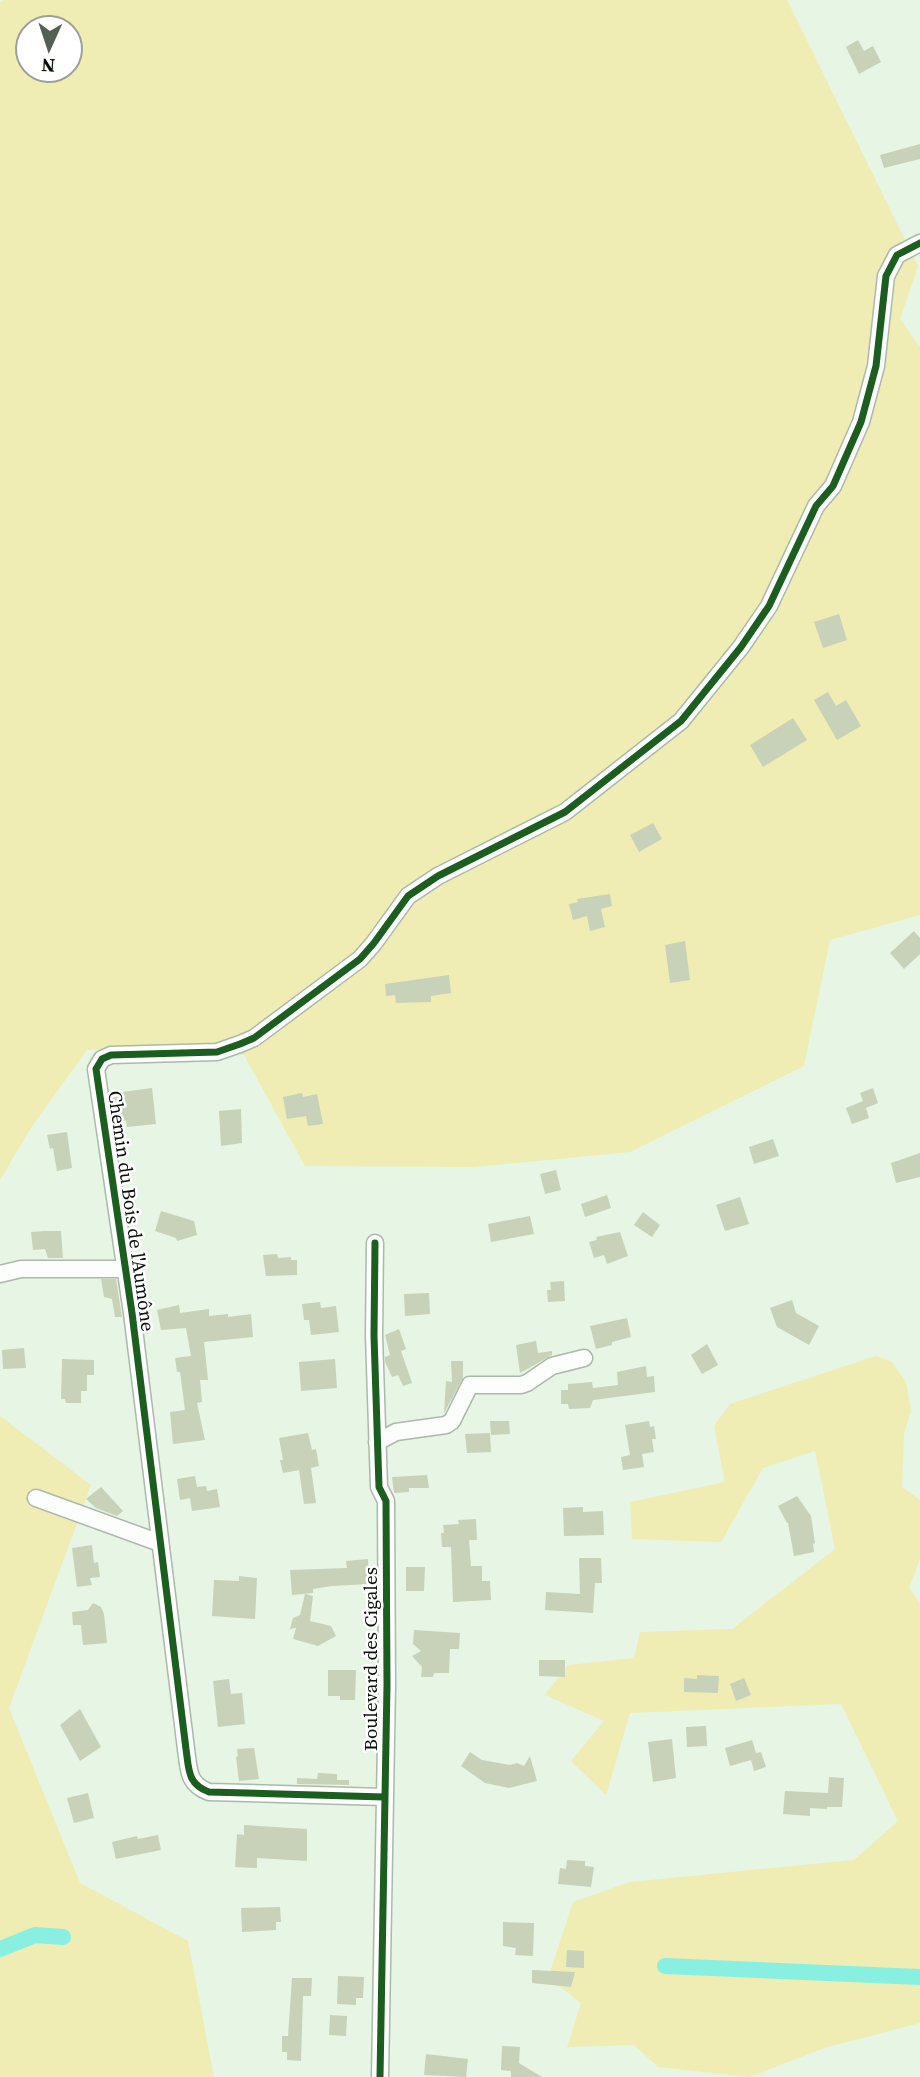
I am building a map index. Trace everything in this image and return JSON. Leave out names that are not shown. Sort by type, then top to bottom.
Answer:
[{"type":"street","name":"Chemin du Bois de l'Aumône","points":[[384,1797],[209,1792],[199,1788],[191,1780],[99,1095],[96,1069],[98,1063],[111,1055],[217,1052],[254,1038],[360,959],[408,896],[438,876],[565,812],[681,721],[741,647],[769,606],[816,506],[833,486],[861,422],[876,366],[886,276],[897,255],[920,244]]},
{"type":"street","name":"Boulevard des Cigales","points":[[375,1243],[377,1442],[379,1487],[386,1501],[380,2077]]},
{"type":"street","points":[[0,1274],[21,1269],[124,1269]]},
{"type":"street","points":[[377,1442],[396,1432],[446,1425],[452,1421],[470,1385],[527,1383],[552,1366],[584,1357]]},
{"type":"street","points":[[36,1498],[160,1543]]},
{"type":"shaded area","points":[[787,0],[918,266],[900,319],[920,347],[920,915],[830,940],[804,1066],[630,1152],[474,1167],[305,1166],[244,1055],[149,1046],[87,1050],[32,1126],[0,1180],[0,2]]},
{"type":"shaded area","points":[[876,1356],[892,1362],[906,1382],[911,1411],[904,1433],[902,1487],[920,1500],[920,1559],[909,1588],[920,1604],[920,2023],[824,2048],[750,2077],[658,2067],[634,2045],[567,2047],[581,2003],[548,1978],[573,1902],[630,1882],[854,1860],[898,1821],[841,1704],[630,1713],[606,1795],[571,1761],[604,1721],[545,1695],[568,1665],[634,1658],[640,1632],[732,1629],[835,1549],[815,1451],[763,1468],[721,1542],[632,1539],[630,1502],[725,1482],[714,1426],[730,1404]]},
{"type":"shaded area","points":[[0,1416],[91,1485],[9,1708],[80,1883],[188,1941],[214,2077],[0,2077]]},
{"type":"building","points":[[858,40],[864,51],[873,46],[881,62],[859,74],[846,47]]},
{"type":"building","points":[[920,144],[920,159],[884,168],[880,155]]},
{"type":"building","points":[[839,614],[847,640],[823,648],[814,622]]},
{"type":"building","points":[[828,692],[836,706],[846,700],[861,726],[837,740],[814,700]]},
{"type":"building","points":[[793,718],[807,740],[763,767],[750,745]]},
{"type":"building","points":[[653,823],[662,839],[639,852],[630,835]]},
{"type":"building","points":[[610,894],[612,906],[601,909],[605,927],[590,931],[587,916],[573,920],[569,904],[578,902],[577,899]]},
{"type":"building","points":[[914,931],[920,938],[920,954],[904,969],[890,953]]},
{"type":"building","points":[[685,941],[690,980],[670,983],[665,945]]},
{"type":"building","points":[[449,975],[451,993],[431,996],[431,1002],[396,1003],[395,995],[386,996],[385,984]]},
{"type":"building","points":[[152,1088],[156,1124],[127,1127],[126,1120],[115,1124],[111,1098],[123,1096],[122,1092]]},
{"type":"building","points":[[873,1088],[878,1103],[866,1108],[869,1118],[852,1124],[846,1108],[863,1101],[860,1093]]},
{"type":"building","points":[[302,1093],[303,1097],[317,1094],[323,1124],[308,1126],[306,1116],[287,1119],[283,1097]]},
{"type":"building","points":[[241,1109],[242,1143],[221,1146],[219,1111]]},
{"type":"building","points":[[67,1132],[72,1168],[57,1171],[53,1148],[50,1149],[47,1135]]},
{"type":"building","points":[[773,1139],[779,1156],[754,1164],[749,1147]]},
{"type":"building","points":[[920,1153],[920,1177],[896,1183],[891,1163]]},
{"type":"building","points":[[556,1170],[561,1190],[545,1194],[540,1174]]},
{"type":"building","points":[[607,1195],[611,1208],[585,1217],[581,1204]]},
{"type":"building","points":[[740,1197],[749,1224],[725,1231],[716,1205]]},
{"type":"building","points":[[161,1211],[194,1221],[197,1235],[177,1241],[176,1238],[155,1231]]},
{"type":"building","points":[[643,1212],[660,1225],[652,1237],[634,1225]]},
{"type":"building","points":[[530,1216],[534,1234],[491,1242],[488,1224]]},
{"type":"building","points":[[61,1231],[63,1258],[48,1258],[45,1249],[33,1250],[31,1232]]},
{"type":"building","points":[[620,1232],[628,1256],[607,1264],[604,1255],[594,1258],[589,1242],[597,1240],[596,1237]]},
{"type":"building","points":[[277,1254],[278,1258],[291,1257],[291,1260],[297,1260],[297,1275],[266,1276],[263,1255]]},
{"type":"building","points":[[101,1279],[116,1279],[122,1317],[115,1317],[112,1299],[104,1297]]},
{"type":"building","points":[[564,1281],[565,1301],[548,1302],[547,1290],[551,1290],[550,1282]]},
{"type":"building","points":[[429,1293],[430,1314],[405,1316],[404,1294]]},
{"type":"building","points":[[792,1300],[796,1313],[819,1326],[809,1345],[777,1327],[770,1308]]},
{"type":"building","points":[[320,1302],[321,1308],[336,1306],[339,1332],[311,1335],[309,1320],[304,1320],[302,1304]]},
{"type":"building","points":[[179,1305],[180,1313],[209,1309],[209,1316],[251,1314],[253,1337],[204,1342],[208,1380],[200,1380],[202,1402],[197,1403],[205,1440],[173,1444],[170,1412],[185,1410],[180,1372],[177,1372],[175,1358],[191,1356],[186,1328],[161,1330],[157,1310]]},
{"type":"building","points":[[627,1318],[631,1337],[596,1349],[590,1326]]},
{"type":"building","points":[[399,1329],[406,1349],[401,1351],[412,1383],[403,1386],[398,1375],[392,1377],[385,1362],[385,1357],[390,1355],[385,1335]]},
{"type":"building","points":[[536,1341],[538,1353],[552,1351],[552,1355],[520,1373],[516,1345]]},
{"type":"building","points":[[707,1344],[718,1365],[702,1374],[691,1355]]},
{"type":"building","points":[[24,1348],[26,1368],[3,1369],[2,1350]]},
{"type":"building","points":[[62,1359],[94,1360],[94,1375],[87,1375],[87,1391],[81,1391],[81,1403],[66,1403],[65,1399],[61,1399]]},
{"type":"building","points":[[335,1359],[337,1388],[301,1391],[299,1362]]},
{"type":"building","points":[[451,1361],[463,1361],[463,1378],[444,1413],[446,1381],[452,1382]]},
{"type":"building","points":[[646,1366],[647,1377],[654,1376],[655,1392],[593,1400],[590,1408],[569,1409],[568,1404],[561,1404],[561,1390],[568,1390],[568,1384],[592,1382],[593,1388],[618,1385],[617,1372]]},
{"type":"building","points":[[490,1421],[509,1421],[510,1434],[491,1435]]},
{"type":"building","points":[[649,1421],[650,1427],[654,1426],[654,1452],[642,1454],[644,1467],[623,1470],[621,1457],[630,1455],[625,1425]]},
{"type":"building","points":[[308,1433],[312,1450],[316,1449],[319,1466],[311,1468],[316,1503],[304,1504],[299,1470],[283,1473],[279,1438]]},
{"type":"building","points":[[490,1433],[491,1452],[467,1453],[465,1434]]},
{"type":"building","points":[[427,1475],[429,1488],[409,1488],[409,1492],[394,1493],[392,1477]]},
{"type":"building","points":[[195,1476],[197,1487],[206,1486],[207,1491],[217,1489],[220,1507],[192,1511],[190,1498],[180,1500],[177,1479]]},
{"type":"building","points":[[101,1487],[123,1511],[117,1516],[96,1508],[86,1499]]},
{"type":"building","points":[[797,1496],[811,1516],[815,1543],[814,1552],[794,1556],[788,1523],[778,1506]]},
{"type":"building","points":[[583,1507],[583,1512],[603,1511],[604,1535],[564,1536],[563,1508]]},
{"type":"building","points":[[476,1519],[477,1540],[469,1540],[471,1566],[482,1566],[482,1581],[490,1581],[491,1600],[453,1602],[451,1547],[442,1547],[443,1525],[459,1524],[458,1520]]},
{"type":"building","points":[[92,1545],[94,1563],[98,1562],[100,1577],[90,1578],[92,1585],[77,1587],[72,1548]]},
{"type":"building","points":[[579,1558],[601,1558],[602,1583],[595,1583],[593,1613],[545,1610],[546,1592],[580,1594]]},
{"type":"building","points":[[368,1559],[369,1584],[332,1586],[313,1589],[313,1593],[292,1595],[290,1570],[347,1568],[346,1561]]},
{"type":"building","points":[[406,1567],[425,1567],[424,1591],[406,1591]]},
{"type":"building","points":[[239,1576],[257,1578],[255,1619],[212,1616],[214,1580],[239,1581]]},
{"type":"building","points":[[305,1594],[313,1596],[310,1621],[331,1626],[336,1636],[318,1646],[293,1639],[296,1628],[290,1629],[293,1618],[300,1615]]},
{"type":"building","points":[[93,1603],[101,1607],[104,1614],[107,1643],[83,1645],[81,1625],[73,1625],[72,1612],[88,1610]]},
{"type":"building","points":[[414,1630],[460,1633],[459,1649],[450,1649],[449,1673],[434,1673],[433,1677],[421,1677],[422,1667],[412,1656],[421,1651],[413,1644]]},
{"type":"building","points":[[539,1660],[565,1660],[565,1677],[539,1676]]},
{"type":"building","points":[[328,1670],[356,1670],[355,1700],[340,1700],[340,1696],[328,1696]]},
{"type":"building","points":[[697,1675],[719,1676],[718,1693],[684,1692],[684,1678],[697,1679]]},
{"type":"building","points":[[744,1678],[751,1695],[736,1701],[730,1684]]},
{"type":"building","points":[[229,1679],[231,1694],[242,1693],[245,1724],[218,1727],[213,1681]]},
{"type":"building","points":[[80,1709],[101,1747],[80,1761],[60,1725]]},
{"type":"building","points":[[706,1726],[707,1746],[687,1747],[686,1727]]},
{"type":"building","points":[[672,1739],[676,1778],[653,1782],[648,1742]]},
{"type":"building","points":[[752,1740],[756,1753],[761,1752],[766,1767],[754,1771],[751,1760],[730,1766],[725,1748]]},
{"type":"building","points":[[254,1748],[259,1779],[239,1781],[237,1749]]},
{"type":"building","points":[[470,1752],[482,1760],[524,1766],[530,1756],[537,1781],[509,1788],[485,1783],[461,1766]]},
{"type":"building","points":[[318,1773],[337,1774],[337,1780],[349,1780],[349,1785],[297,1784],[297,1778],[317,1779]]},
{"type":"building","points":[[829,1777],[844,1778],[842,1807],[810,1808],[810,1816],[783,1814],[785,1791],[828,1793]]},
{"type":"building","points":[[88,1793],[94,1818],[74,1823],[67,1798]]},
{"type":"building","points":[[244,1825],[307,1829],[307,1861],[257,1858],[257,1868],[235,1867],[237,1834],[244,1835]]},
{"type":"building","points":[[158,1835],[161,1850],[116,1859],[112,1842],[137,1836],[138,1839]]},
{"type":"building","points":[[567,1860],[585,1861],[585,1866],[594,1867],[591,1887],[558,1884],[560,1868],[566,1869]]},
{"type":"building","points":[[280,1907],[281,1922],[276,1922],[276,1930],[242,1932],[241,1908]]},
{"type":"building","points":[[503,1922],[534,1923],[533,1956],[515,1955],[516,1948],[503,1946]]},
{"type":"building","points":[[567,1950],[584,1951],[584,1968],[566,1967]]},
{"type":"building","points":[[532,1970],[575,1972],[571,1987],[532,1983]]},
{"type":"building","points":[[338,1976],[364,1977],[363,1998],[356,1998],[356,2005],[337,2004]]},
{"type":"building","points":[[292,1978],[312,1978],[311,1996],[303,1996],[301,2061],[287,2060],[287,2052],[282,2052],[282,2036],[288,2036]]},
{"type":"building","points":[[330,2015],[347,2016],[346,2036],[329,2035]]},
{"type":"building","points":[[502,2046],[520,2047],[519,2063],[542,2077],[511,2077],[511,2071],[501,2070]]},
{"type":"building","points":[[426,2054],[468,2059],[466,2077],[424,2075]]},
{"type":"waterway","points":[[0,1949],[35,1935],[63,1937]]},
{"type":"waterway","points":[[665,1966],[920,1977]]},
{"type":"cycle path","points":[[384,1797],[209,1792],[197,1785],[190,1775],[132,1313],[96,1069],[102,1059],[111,1055],[217,1052],[254,1038],[360,959],[408,896],[438,876],[565,812],[681,721],[741,647],[769,606],[816,506],[833,486],[861,422],[876,366],[886,276],[897,255],[920,243]]},
{"type":"cycle path","points":[[375,1243],[374,1336],[379,1487],[386,1501],[387,1685],[380,2077]]}]
